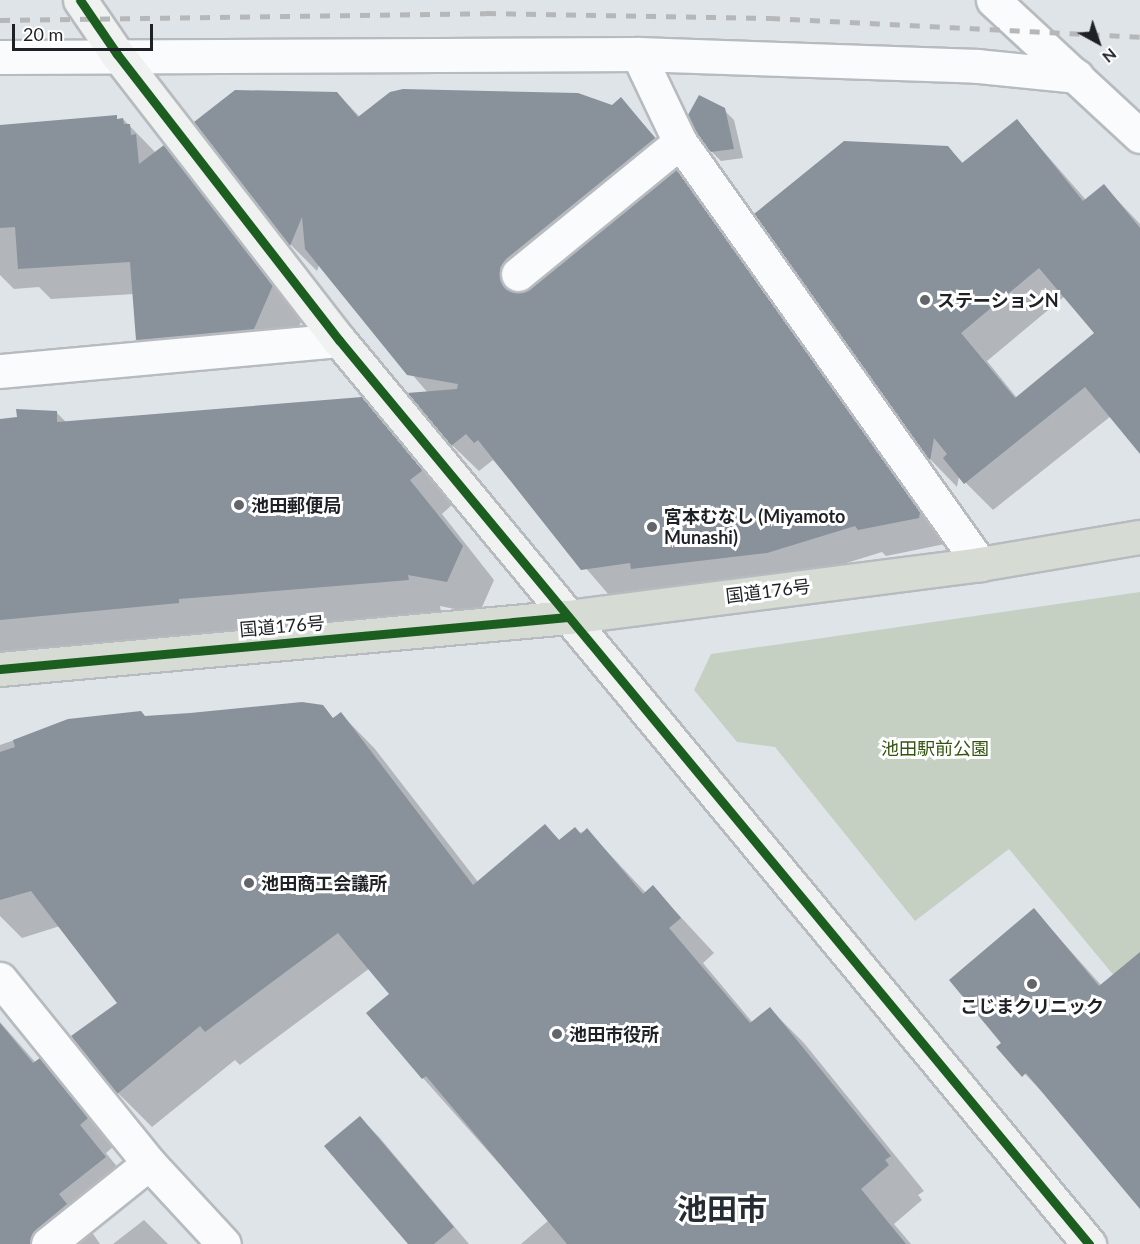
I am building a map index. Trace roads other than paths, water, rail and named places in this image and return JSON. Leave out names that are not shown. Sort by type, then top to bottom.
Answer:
[{"type":"highway","name":"国道176号","points":[[0,669],[568,617],[980,564],[1140,537]]},
{"type":"street","points":[[80,0],[117,54],[339,340],[1089,1244]]},
{"type":"street","points":[[993,0],[1140,136]]},
{"type":"street","points":[[0,57],[117,54],[638,54],[978,66],[1076,76]]},
{"type":"street","points":[[638,54],[680,142],[980,564]]},
{"type":"street","points":[[518,274],[680,142]]},
{"type":"street","points":[[0,371],[339,340]]},
{"type":"street","points":[[0,979],[149,1163],[224,1244]]},
{"type":"street","points":[[48,1244],[149,1163]]},
{"type":"railway","points":[[0,20],[486,13],[770,18],[1140,37]]},
{"type":"place","name":"ステーションN","points":[[925,300]]},
{"type":"place","name":"池田郵便局","points":[[239,505]]},
{"type":"place","name":"宮本むなし (Miyamoto Munashi)","points":[[652,527]]},
{"type":"place","name":"池田商工会議所","points":[[249,883]]},
{"type":"place","name":"こじまクリニック","points":[[1032,984]]},
{"type":"place","name":"池田市役所","points":[[557,1034]]},
{"type":"district","name":"池田市","points":[[722,1208]]},
{"type":"park label","name":"池田駅前公園","points":[[935,748]]}]
